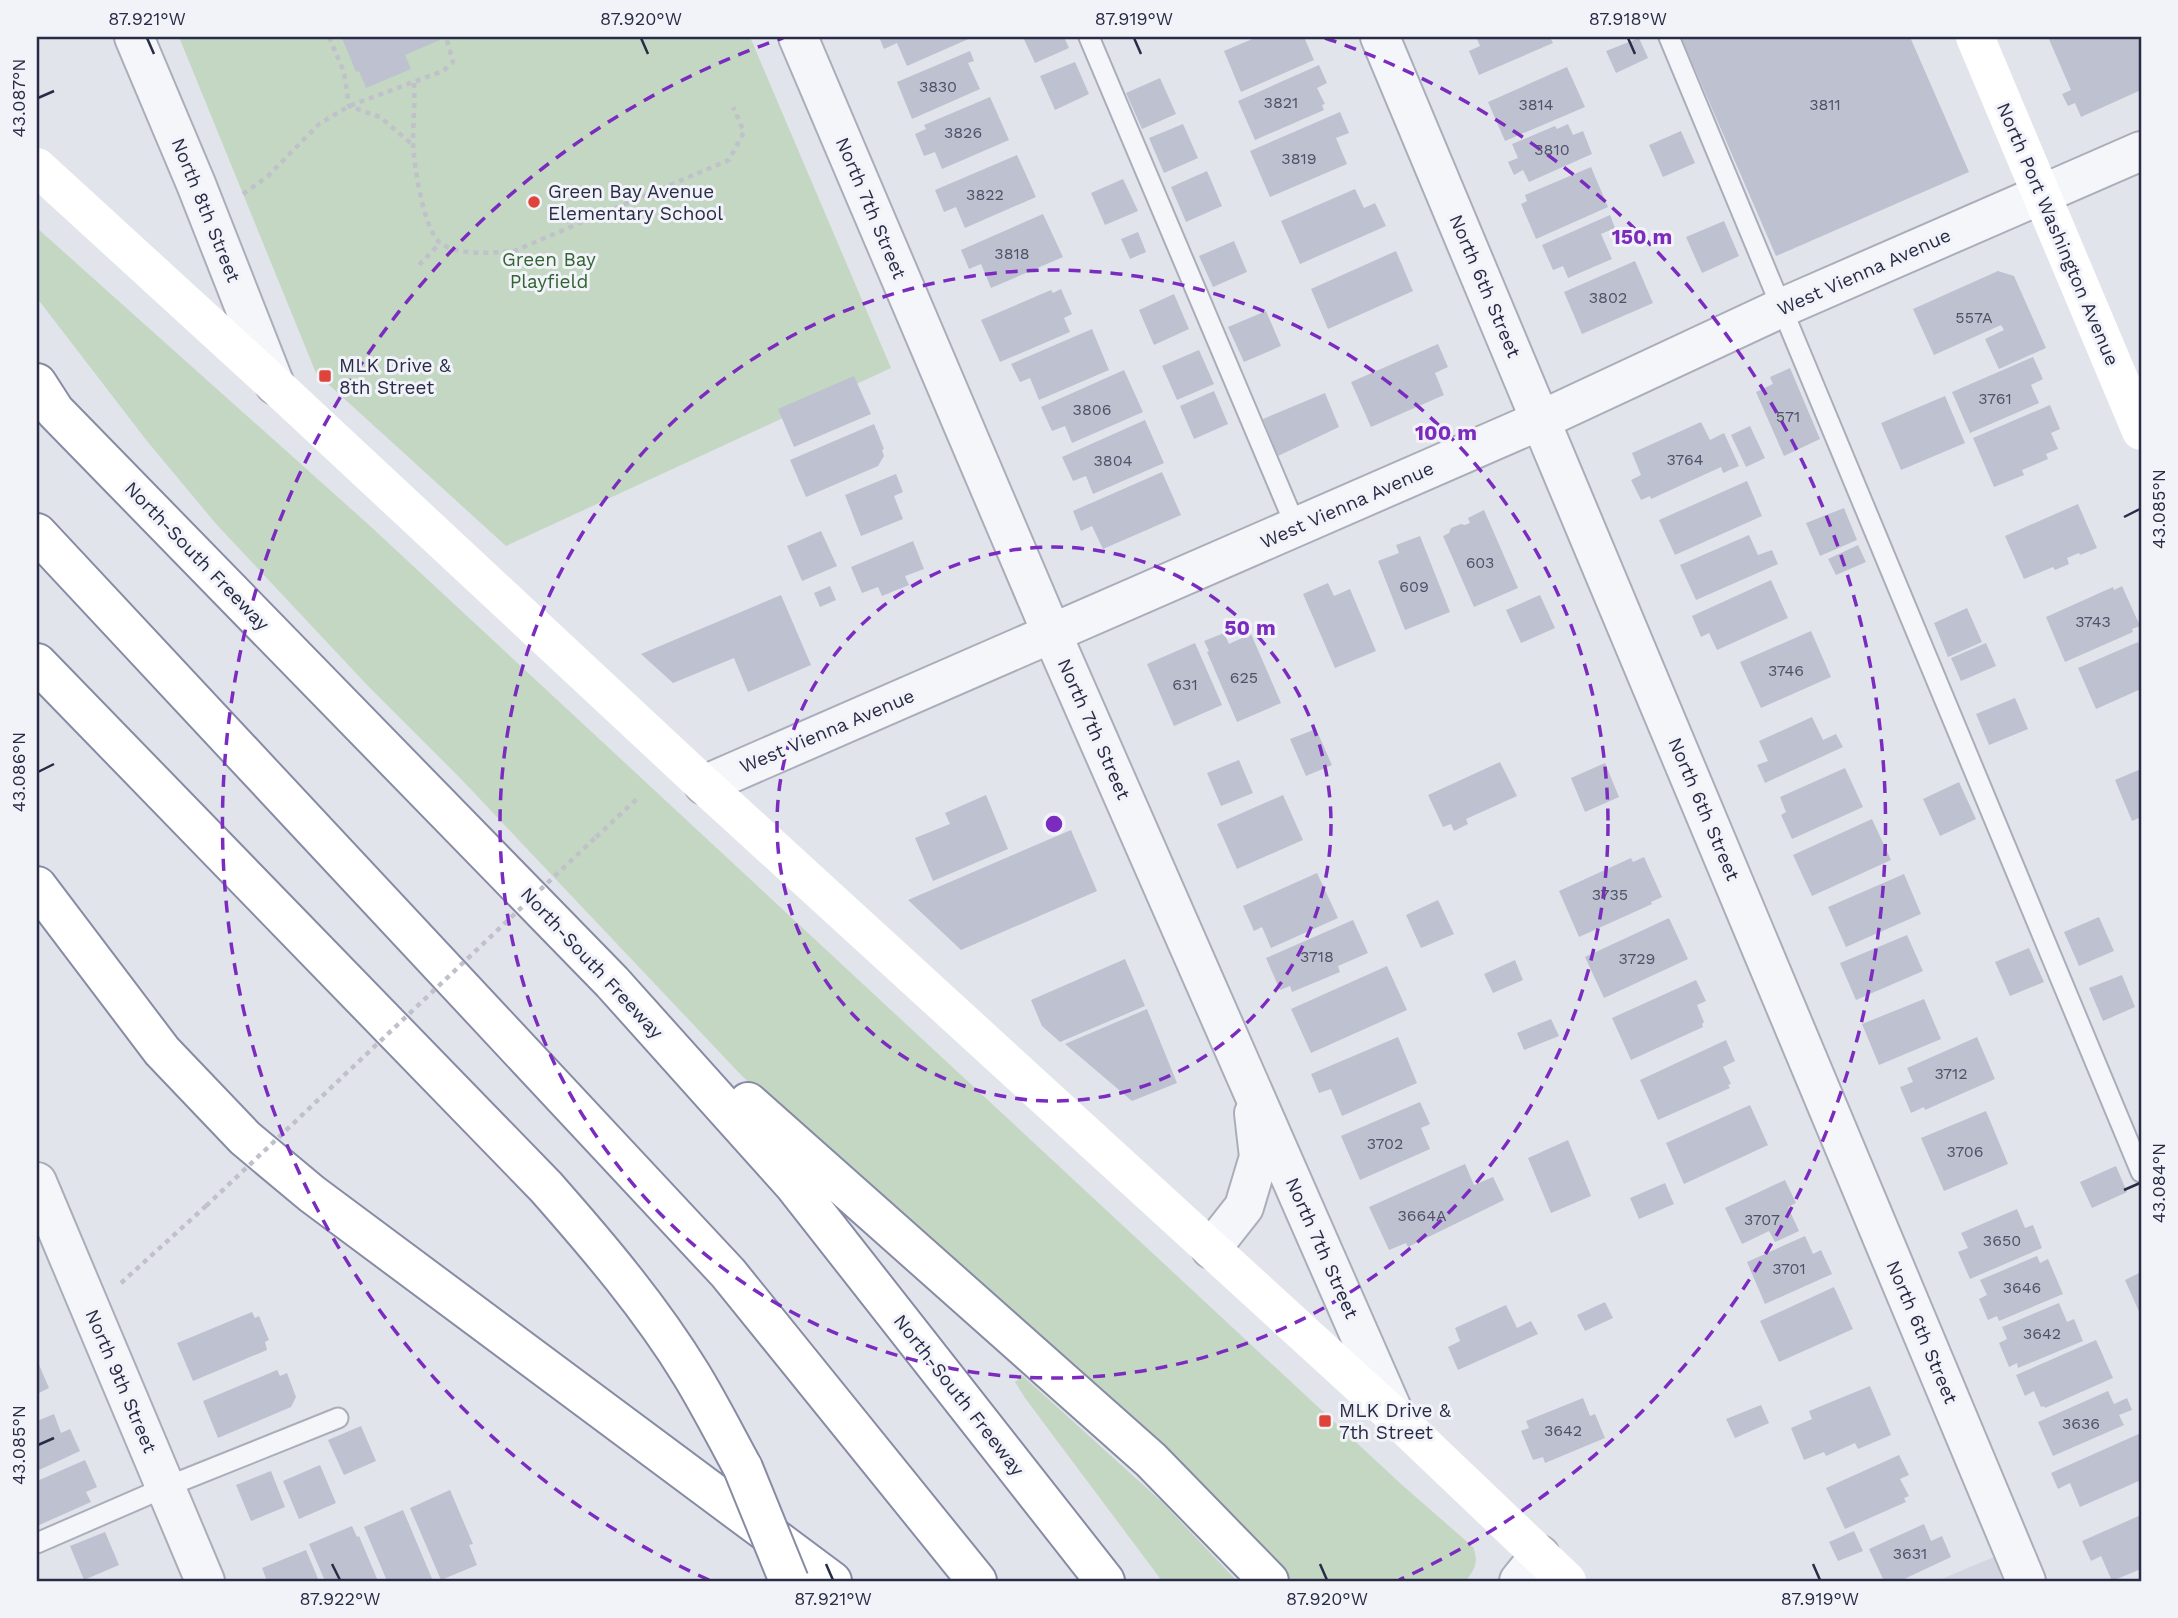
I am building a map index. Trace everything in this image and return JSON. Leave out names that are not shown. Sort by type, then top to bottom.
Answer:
[{"type":"main road","name":"North Port Washington Avenue","points":[[1975,37],[2141,432]]},
{"type":"main road","points":[[42,171],[275,384],[704,785],[1396,1418],[1530,1568],[1567,1581]]},
{"type":"main road","name":"North-South Freeway","points":[[37,383],[55,411],[612,982],[794,1185],[1105,1581]]},
{"type":"main road","points":[[37,533],[728,1273],[977,1581]]},
{"type":"main road","points":[[37,663],[584,1230],[640,1300],[691,1373],[743,1468],[789,1581]]},
{"type":"main road","points":[[37,886],[162,1051],[245,1138],[312,1194],[832,1581]]},
{"type":"main road","points":[[612,982],[1151,1460],[1269,1581]]},
{"type":"street","name":"North 8th Street","points":[[134,37],[197,184],[275,384]]},
{"type":"street","name":"North 7th Street","points":[[798,37],[1052,634],[1396,1418]]},
{"type":"street","name":"North 6th Street","points":[[1380,37],[2026,1581]]},
{"type":"street","name":"West Vienna Avenue","points":[[704,785],[1541,420],[1781,308],[2141,151]]},
{"type":"street","points":[[1211,1249],[1244,1207],[1259,1157],[1251,1087]]},
{"type":"street","name":"North 9th Street","points":[[37,1182],[205,1581]]},
{"type":"lane","points":[[1089,37],[1296,527]]},
{"type":"lane","points":[[1669,37],[2141,1172]]},
{"type":"lane","points":[[37,1543],[166,1487],[338,1418]]},
{"type":"path","points":[[329,37],[344,72],[349,106]]},
{"type":"path","points":[[243,194],[267,177],[319,124],[349,106],[443,71],[453,62],[446,37]]},
{"type":"path","points":[[414,83],[413,145],[429,225],[440,243],[483,254],[513,251],[729,160],[744,132],[733,107]]},
{"type":"path","points":[[349,106],[380,117],[413,145]]},
{"type":"path","points":[[419,265],[440,243]]},
{"type":"path","points":[[120,1284],[640,796]]},
{"type":"shaded area","points":[[1994,1557],[2003,1581],[1937,1581],[1970,1567]]},
{"type":"green space","name":"Green Bay Playfield","points":[[179,37],[750,37],[891,368],[506,546],[316,373]]},
{"type":"green space","points":[[37,228],[369,525],[1401,1484],[1473,1547],[1475,1565],[1466,1581],[1293,1581],[1192,1478],[742,1076],[217,525],[147,441],[37,298]]},
{"type":"green space","points":[[1023,1376],[1162,1502],[1237,1581],[1162,1581],[1025,1398],[1015,1382]]},
{"type":"building","points":[[438,37],[440,40],[405,55],[411,69],[366,88],[359,71],[356,72],[342,38]]},
{"type":"building","points":[[879,37],[973,37],[907,66],[897,43],[884,49]]},
{"type":"building","points":[[1023,37],[1064,37],[1069,48],[1035,63]]},
{"type":"building","points":[[1257,37],[1304,37],[1314,60],[1241,92],[1224,51]]},
{"type":"building","points":[[1476,37],[1550,37],[1553,43],[1479,75],[1469,51],[1480,46]]},
{"type":"building","points":[[1681,37],[1910,37],[1969,172],[1776,256]]},
{"type":"building","points":[[2048,37],[2141,37],[2141,90],[2081,117],[2075,103],[2068,106],[2062,94],[2071,90]]},
{"type":"building","points":[[1639,38],[1648,58],[1616,73],[1606,51]]},
{"type":"building","points":[[970,51],[974,61],[968,63],[980,89],[912,119],[897,82]]},
{"type":"building","points":[[1075,62],[1089,94],[1055,110],[1040,76]]},
{"type":"building","points":[[1319,65],[1327,83],[1317,88],[1325,104],[1322,105],[1324,110],[1255,140],[1238,101]]},
{"type":"building","points":[[1567,67],[1585,107],[1505,141],[1488,102]]},
{"type":"building","points":[[1160,78],[1176,114],[1142,129],[1126,93]]},
{"type":"building","points":[[990,97],[1009,140],[942,169],[935,152],[924,156],[915,134],[926,129],[924,125]]},
{"type":"building","points":[[1340,112],[1349,133],[1336,138],[1347,164],[1270,197],[1250,151]]},
{"type":"building","points":[[1183,124],[1198,158],[1164,173],[1149,138]]},
{"type":"building","points":[[1568,124],[1573,135],[1583,131],[1592,154],[1529,182],[1523,170],[1514,175],[1508,162],[1518,158],[1512,144],[1555,126],[1557,129]]},
{"type":"building","points":[[1681,131],[1695,163],[1663,177],[1649,145]]},
{"type":"building","points":[[1017,155],[1036,197],[965,228],[956,207],[944,212],[935,190]]},
{"type":"building","points":[[1591,167],[1608,207],[1536,239],[1521,204],[1527,201],[1525,195]]},
{"type":"building","points":[[1207,171],[1222,206],[1186,222],[1171,187]]},
{"type":"building","points":[[1123,179],[1138,211],[1105,225],[1091,193]]},
{"type":"building","points":[[1355,189],[1364,208],[1375,203],[1386,226],[1300,264],[1281,221]]},
{"type":"building","points":[[1043,214],[1063,257],[991,288],[981,264],[969,269],[961,250]]},
{"type":"building","points":[[1610,215],[1615,228],[1601,234],[1612,259],[1568,278],[1563,266],[1553,270],[1542,245]]},
{"type":"building","points":[[1724,221],[1739,256],[1702,273],[1686,237]]},
{"type":"building","points":[[1138,232],[1146,252],[1130,259],[1121,239]]},
{"type":"building","points":[[1234,241],[1247,272],[1213,287],[1199,256]]},
{"type":"building","points":[[1396,251],[1413,291],[1328,329],[1311,289]]},
{"type":"building","points":[[1635,261],[1653,303],[1582,334],[1564,292]]},
{"type":"building","points":[[1998,271],[2014,276],[2046,348],[1999,369],[1985,339],[2004,330],[2001,325],[1934,355],[1913,309]]},
{"type":"building","points":[[1061,289],[1072,314],[1064,318],[1070,332],[1000,362],[981,320],[1051,290],[1053,293]]},
{"type":"building","points":[[1174,294],[1189,329],[1154,345],[1139,310]]},
{"type":"building","points":[[1266,311],[1281,346],[1244,362],[1228,327]]},
{"type":"building","points":[[1092,329],[1109,370],[1039,400],[1030,378],[1020,382],[1011,364]]},
{"type":"building","points":[[1438,344],[1448,367],[1435,373],[1444,395],[1371,427],[1351,382]]},
{"type":"building","points":[[1199,350],[1214,384],[1177,400],[1162,366]]},
{"type":"building","points":[[2033,357],[2043,379],[2031,385],[2039,403],[1970,433],[1952,392]]},
{"type":"building","points":[[1790,368],[1820,439],[1784,456],[1756,392],[1773,384],[1770,377]]},
{"type":"building","points":[[1124,370],[1143,412],[1072,443],[1065,426],[1052,431],[1041,407]]},
{"type":"building","points":[[854,376],[871,414],[794,447],[778,409]]},
{"type":"building","points":[[1214,391],[1228,424],[1194,439],[1180,406]]},
{"type":"building","points":[[1325,393],[1339,427],[1278,456],[1263,419]]},
{"type":"building","points":[[1945,396],[1965,443],[1901,470],[1881,423]]},
{"type":"building","points":[[2050,405],[2060,429],[2051,433],[2058,449],[2046,454],[2048,459],[2022,470],[2024,475],[1994,487],[1973,438]]},
{"type":"building","points":[[1145,420],[1164,463],[1093,494],[1086,476],[1073,481],[1062,457]]},
{"type":"building","points":[[1701,422],[1710,440],[1724,433],[1739,466],[1723,473],[1721,467],[1651,499],[1650,496],[1641,500],[1631,480],[1641,475],[1632,453]]},
{"type":"building","points":[[874,424],[884,449],[884,456],[878,466],[806,497],[790,460]]},
{"type":"building","points":[[1750,426],[1765,458],[1746,467],[1731,435]]},
{"type":"building","points":[[1162,472],[1181,515],[1103,549],[1092,526],[1081,531],[1073,511]]},
{"type":"building","points":[[896,474],[903,492],[894,496],[903,519],[861,536],[845,495]]},
{"type":"building","points":[[1747,481],[1762,516],[1675,555],[1659,520]]},
{"type":"building","points":[[2078,504],[2097,548],[2067,558],[2069,564],[2055,570],[2053,567],[2024,579],[2005,536]]},
{"type":"building","points":[[1844,508],[1857,540],[1820,556],[1806,523]]},
{"type":"building","points":[[1484,510],[1518,588],[1474,607],[1443,536],[1449,533],[1451,528],[1470,523],[1468,518]]},
{"type":"building","points":[[821,531],[837,566],[802,581],[787,546]]},
{"type":"building","points":[[1749,535],[1758,555],[1772,550],[1778,564],[1696,600],[1680,565]]},
{"type":"building","points":[[1420,536],[1450,612],[1405,630],[1378,561],[1399,553],[1396,545]]},
{"type":"building","points":[[913,541],[924,569],[905,576],[909,585],[882,596],[878,587],[862,593],[851,567]]},
{"type":"building","points":[[1858,545],[1866,562],[1836,575],[1828,559]]},
{"type":"building","points":[[1771,580],[1788,618],[1717,650],[1709,633],[1701,637],[1692,616]]},
{"type":"building","points":[[1328,583],[1334,596],[1350,589],[1376,651],[1335,668],[1303,594]]},
{"type":"building","points":[[830,586],[836,600],[820,607],[814,593]]},
{"type":"building","points":[[2122,586],[2140,626],[2132,629],[2133,632],[2065,662],[2046,617],[2113,587],[2114,590]]},
{"type":"building","points":[[781,595],[811,665],[748,692],[734,658],[673,683],[641,654]]},
{"type":"building","points":[[1540,595],[1555,628],[1521,643],[1506,610]]},
{"type":"building","points":[[1967,608],[1982,642],[1948,657],[1934,623]]},
{"type":"building","points":[[1811,631],[1831,677],[1761,708],[1740,662]]},
{"type":"building","points":[[1224,633],[1229,644],[1251,634],[1281,703],[1237,722],[1204,641]]},
{"type":"building","points":[[2138,642],[2141,649],[2141,689],[2096,709],[2078,668]]},
{"type":"building","points":[[1195,643],[1222,705],[1174,726],[1147,664]]},
{"type":"building","points":[[1986,643],[1996,666],[1961,681],[1951,658]]},
{"type":"building","points":[[2015,698],[2028,729],[1989,745],[1976,714]]},
{"type":"building","points":[[1812,717],[1823,740],[1836,734],[1843,747],[1765,783],[1757,765],[1768,761],[1759,741]]},
{"type":"building","points":[[1316,729],[1332,765],[1306,776],[1290,739]]},
{"type":"building","points":[[1239,760],[1253,793],[1221,806],[1207,773]]},
{"type":"building","points":[[1500,762],[1517,796],[1466,819],[1468,824],[1454,831],[1451,824],[1443,827],[1428,795]]},
{"type":"building","points":[[1605,763],[1619,797],[1585,812],[1571,778]]},
{"type":"building","points":[[1845,768],[1863,807],[1792,839],[1781,815],[1786,812],[1780,797]]},
{"type":"building","points":[[2141,769],[2141,817],[2132,821],[2115,780]]},
{"type":"building","points":[[1959,782],[1976,819],[1940,836],[1923,799]]},
{"type":"building","points":[[986,795],[1008,849],[933,881],[915,838],[950,824],[945,813]]},
{"type":"building","points":[[1283,795],[1303,840],[1237,869],[1217,824]]},
{"type":"building","points":[[1872,819],[1891,860],[1812,896],[1793,855]]},
{"type":"building","points":[[1071,830],[1097,891],[961,950],[908,900]]},
{"type":"building","points":[[1644,857],[1662,897],[1579,937],[1559,891],[1631,858],[1633,862]]},
{"type":"building","points":[[1317,873],[1338,918],[1271,948],[1262,927],[1254,931],[1243,906]]},
{"type":"building","points":[[1904,874],[1921,914],[1846,947],[1828,907]]},
{"type":"building","points":[[1438,900],[1454,934],[1421,948],[1406,915]]},
{"type":"building","points":[[2099,917],[2114,951],[2079,966],[2064,932]]},
{"type":"building","points":[[1669,918],[1688,959],[1604,998],[1585,957]]},
{"type":"building","points":[[1353,920],[1368,953],[1338,966],[1340,972],[1292,992],[1290,986],[1280,990],[1266,958]]},
{"type":"building","points":[[1907,935],[1923,971],[1856,1000],[1840,963]]},
{"type":"building","points":[[2029,948],[2044,982],[2010,996],[1995,962]]},
{"type":"building","points":[[1125,959],[1145,1006],[1060,1042],[1042,1026],[1031,1000]]},
{"type":"building","points":[[1515,960],[1523,980],[1493,993],[1484,974]]},
{"type":"building","points":[[1387,966],[1407,1010],[1311,1053],[1291,1009]]},
{"type":"building","points":[[2122,975],[2135,1007],[2103,1021],[2089,988]]},
{"type":"building","points":[[1696,980],[1706,1001],[1697,1005],[1704,1022],[1703,1027],[1631,1060],[1612,1018]]},
{"type":"building","points":[[1924,999],[1941,1039],[1879,1065],[1862,1024]]},
{"type":"building","points":[[1147,1009],[1177,1083],[1132,1101],[1065,1044]]},
{"type":"building","points":[[1551,1019],[1559,1036],[1524,1050],[1517,1033]]},
{"type":"building","points":[[1398,1037],[1417,1083],[1342,1116],[1331,1089],[1319,1093],[1311,1074]]},
{"type":"building","points":[[1977,1037],[1995,1079],[1925,1110],[1924,1107],[1911,1113],[1900,1087],[1913,1082],[1907,1068]]},
{"type":"building","points":[[1726,1040],[1735,1061],[1723,1067],[1731,1084],[1728,1085],[1730,1088],[1658,1120],[1640,1080]]},
{"type":"building","points":[[1420,1102],[1430,1124],[1421,1128],[1430,1149],[1360,1180],[1341,1136]]},
{"type":"building","points":[[1750,1105],[1768,1145],[1684,1184],[1666,1143]]},
{"type":"building","points":[[1986,1111],[2008,1164],[1944,1191],[1921,1138]]},
{"type":"building","points":[[1568,1140],[1591,1196],[1551,1213],[1528,1158]]},
{"type":"building","points":[[1465,1164],[1474,1185],[1493,1177],[1504,1200],[1408,1247],[1406,1243],[1389,1250],[1369,1207]]},
{"type":"building","points":[[2116,1166],[2127,1192],[2092,1208],[2080,1182]]},
{"type":"building","points":[[1785,1180],[1796,1203],[1788,1207],[1799,1231],[1775,1242],[1769,1231],[1742,1244],[1725,1208]]},
{"type":"building","points":[[1665,1183],[1674,1204],[1639,1219],[1630,1198]]},
{"type":"building","points":[[2017,1209],[2025,1228],[2033,1225],[2042,1248],[1970,1279],[1958,1252],[1968,1248],[1961,1233]]},
{"type":"building","points":[[1805,1236],[1813,1254],[1821,1250],[1832,1274],[1765,1304],[1747,1262]]},
{"type":"building","points":[[2037,1256],[2040,1263],[2048,1259],[2063,1294],[1999,1321],[1997,1316],[1988,1320],[1979,1299],[1987,1295],[1980,1280]]},
{"type":"building","points":[[2141,1272],[2141,1316],[2125,1280]]},
{"type":"building","points":[[1834,1287],[1853,1329],[1779,1362],[1760,1321]]},
{"type":"building","points":[[1605,1302],[1613,1318],[1585,1331],[1577,1315]]},
{"type":"building","points":[[2059,1303],[2067,1322],[2074,1319],[2083,1341],[2018,1368],[2017,1363],[2009,1367],[1999,1343],[2007,1339],[2002,1327]]},
{"type":"building","points":[[1506,1305],[1517,1328],[1531,1321],[1538,1334],[1458,1370],[1448,1347],[1460,1341],[1455,1328]]},
{"type":"building","points":[[252,1312],[255,1318],[259,1316],[269,1340],[265,1342],[267,1350],[193,1381],[177,1343]]},
{"type":"building","points":[[2096,1340],[2113,1378],[2045,1408],[2041,1407],[2034,1391],[2025,1396],[2016,1375]]},
{"type":"building","points":[[37,1360],[49,1388],[37,1394]]},
{"type":"building","points":[[277,1370],[280,1376],[287,1373],[296,1397],[291,1407],[218,1438],[203,1401]]},
{"type":"building","points":[[1870,1386],[1891,1435],[1858,1449],[1855,1443],[1826,1456],[1824,1452],[1804,1460],[1791,1428],[1812,1419],[1809,1411]]},
{"type":"building","points":[[2108,1391],[2114,1404],[2127,1398],[2132,1410],[2119,1415],[2124,1425],[2053,1456],[2038,1422]]},
{"type":"building","points":[[1583,1398],[1590,1416],[1595,1414],[1605,1438],[1545,1463],[1543,1457],[1533,1460],[1521,1431],[1529,1428],[1526,1421]]},
{"type":"building","points":[[1761,1405],[1769,1423],[1735,1438],[1726,1419]]},
{"type":"building","points":[[54,1414],[61,1433],[70,1429],[80,1451],[37,1471],[37,1421]]},
{"type":"building","points":[[361,1426],[376,1461],[344,1475],[328,1440]]},
{"type":"building","points":[[2141,1433],[2141,1480],[2080,1507],[2070,1483],[2058,1489],[2051,1473]]},
{"type":"building","points":[[1899,1455],[1909,1475],[1900,1479],[1909,1496],[1904,1498],[1906,1502],[1845,1529],[1826,1488]]},
{"type":"building","points":[[85,1460],[97,1487],[86,1492],[91,1502],[37,1526],[37,1481]]},
{"type":"building","points":[[320,1465],[336,1503],[299,1519],[283,1481]]},
{"type":"building","points":[[271,1471],[285,1507],[251,1521],[236,1485]]},
{"type":"building","points":[[450,1490],[473,1544],[469,1545],[477,1565],[441,1580],[410,1508]]},
{"type":"building","points":[[403,1510],[433,1581],[387,1581],[364,1527]]},
{"type":"building","points":[[2141,1515],[2141,1569],[2112,1581],[2101,1556],[2091,1561],[2082,1541]]},
{"type":"building","points":[[1924,1524],[1931,1541],[1942,1536],[1951,1557],[1900,1581],[1884,1581],[1869,1549]]},
{"type":"building","points":[[352,1526],[378,1581],[325,1581],[309,1544]]},
{"type":"building","points":[[1854,1531],[1863,1551],[1838,1561],[1829,1542]]},
{"type":"building","points":[[105,1532],[119,1565],[84,1580],[70,1546]]},
{"type":"building","points":[[306,1550],[319,1581],[267,1581],[262,1568]]},
{"type":"place","name":"Green Bay Avenue Elementary School","points":[[534,202]]},
{"type":"place","name":"MLK Drive & 8th Street","points":[[325,376]]},
{"type":"place","name":"MLK Drive & 7th Street","points":[[1325,1421]]}]
